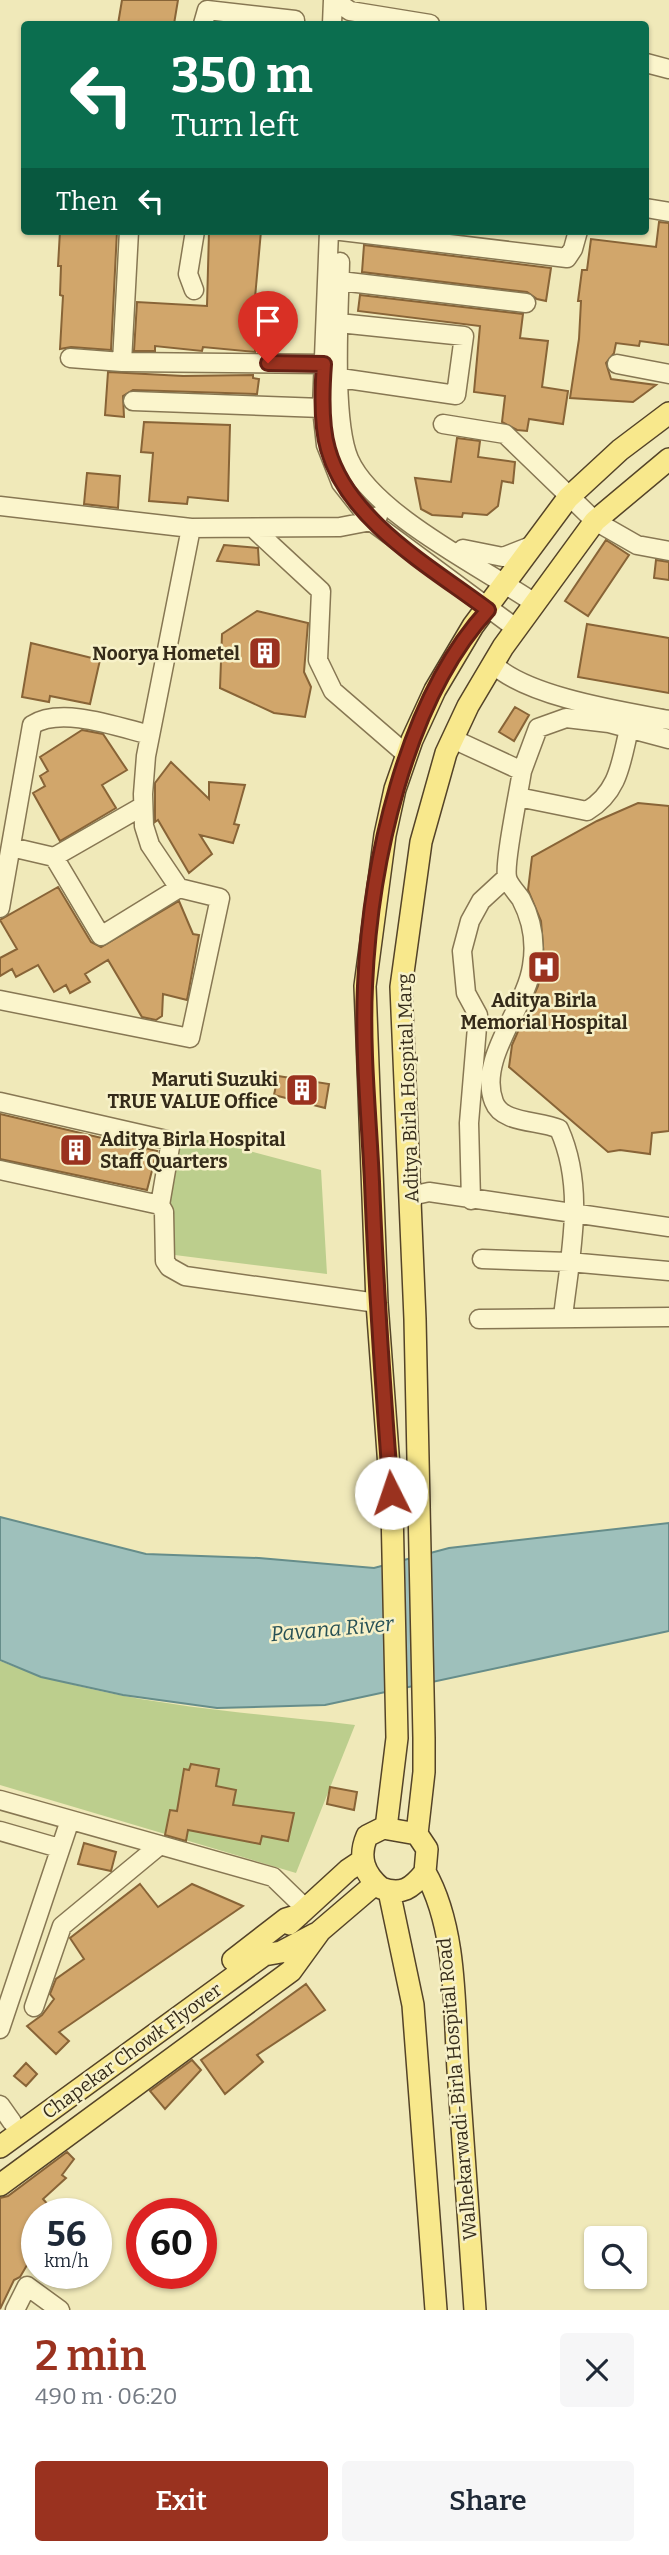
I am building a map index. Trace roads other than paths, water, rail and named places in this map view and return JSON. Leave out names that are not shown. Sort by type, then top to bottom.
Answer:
[{"type":"main road","name":"Aditya Birla Hospital Marg","points":[[386,1828],[397,1738],[392,1508],[377,1303],[365,986],[385,835],[407,755],[451,659],[568,498],[620,450],[669,413]]},
{"type":"main road","name":"Aditya Birla Hospital Marg","points":[[417,1834],[424,1772],[424,1738],[411,1196],[401,988],[421,842],[431,799],[468,706],[533,602],[595,521],[669,459]]},
{"type":"main road","points":[[390,1478],[418,1478]]},
{"type":"main road","points":[[0,2185],[291,1971],[320,1931],[382,1888],[407,1890],[425,1872],[427,1849],[417,1834],[386,1828],[368,1836],[363,1860],[302,1911],[286,1919],[4,2119]]},
{"type":"main road","points":[[363,1860],[382,1888]]},
{"type":"main road","name":"Walhekarwadi-Birla Hospital Road","points":[[425,1872],[434,1887],[445,1932],[453,1994],[475,2310]]},
{"type":"main road","name":"Walhekarwadi-Birla Hospital Road","points":[[382,1888],[413,2005],[436,2310]]},
{"type":"main road","name":"Chapekar Chowk Flyover","points":[[264,1955],[271,1941],[302,1911]]},
{"type":"main road","name":"Chapekar Chowk Flyover","points":[[0,2147],[264,1955],[281,1952],[320,1931]]},
{"type":"street","points":[[334,0],[350,12],[410,21]]},
{"type":"street","points":[[332,21],[334,0]]},
{"type":"street","points":[[204,21],[207,10],[295,21]]},
{"type":"street","points":[[649,64],[669,69]]},
{"type":"street","points":[[649,209],[669,212]]},
{"type":"street","points":[[122,362],[130,235]]},
{"type":"street","points":[[194,235],[188,274],[194,290]]},
{"type":"street","points":[[329,235],[322,408],[332,462],[349,496],[371,521],[517,629]]},
{"type":"street","points":[[341,235],[340,378],[342,428],[348,457],[372,491],[391,508],[533,602]]},
{"type":"street","points":[[374,235],[567,258],[577,235]]},
{"type":"street","points":[[340,281],[526,303]]},
{"type":"street","points":[[339,323],[464,336],[456,395],[340,378]]},
{"type":"street","points":[[70,358],[122,362],[324,364]]},
{"type":"street","points":[[617,364],[669,374]]},
{"type":"street","points":[[133,401],[322,408]]},
{"type":"street","points":[[443,424],[505,434],[568,498],[595,521],[637,545],[669,551]]},
{"type":"street","points":[[0,506],[191,528],[340,527],[371,521],[391,508]]},
{"type":"street","points":[[0,1000],[190,1038],[220,898],[179,888],[150,845],[143,806],[150,735],[191,528]]},
{"type":"street","points":[[253,528],[321,591],[317,660],[333,691],[407,755]]},
{"type":"street","points":[[443,544],[503,557],[531,546]]},
{"type":"street","points":[[493,664],[507,677],[599,707],[669,720]]},
{"type":"street","points":[[0,908],[32,725],[45,718],[65,718],[98,721],[150,735]]},
{"type":"street","points":[[563,1317],[576,1213],[568,1148],[559,1129],[544,1122],[512,1119],[494,1105],[489,1084],[503,1036],[522,999],[533,967],[534,932],[522,902],[507,877],[522,771],[538,728],[566,718],[669,739]]},
{"type":"street","points":[[518,797],[587,811],[605,800],[618,774],[629,729]]},
{"type":"street","points":[[453,739],[522,771]]},
{"type":"street","points":[[10,847],[54,857],[143,806]]},
{"type":"street","points":[[54,857],[101,936],[179,888]]},
{"type":"street","points":[[471,1200],[469,1123],[478,1015],[466,993],[462,951],[470,921],[481,901],[507,877]]},
{"type":"street","points":[[0,1102],[171,1141],[160,1206],[164,1212],[165,1261],[176,1272],[346,1301],[377,1303]]},
{"type":"street","points":[[0,1170],[160,1206]]},
{"type":"street","points":[[411,1196],[429,1192],[669,1227]]},
{"type":"street","points":[[482,1259],[569,1262],[669,1271]]},
{"type":"street","points":[[479,1319],[669,1317]]},
{"type":"street","points":[[0,1800],[273,1877],[302,1911]]},
{"type":"street","points":[[0,2029],[69,1819]]},
{"type":"street","points":[[0,1831],[59,1848]]},
{"type":"street","points":[[34,2007],[62,1926],[160,1845]]},
{"type":"street","points":[[15,2310],[27,2286],[60,2310]]},
{"type":"water","name":"Pavana River","points":[[0,1517],[146,1554],[259,1558],[374,1568],[449,1548],[669,1523],[669,1631],[325,1705],[217,1708],[123,1695],[41,1677],[0,1660]]},
{"type":"place","name":"Noorya Hometel","points":[[265,653]]},
{"type":"place","name":"Aditya Birla Memorial Hospital","points":[[544,967]]},
{"type":"place","name":"Maruti Suzuki TRUE VALUE Office","points":[[302,1090]]},
{"type":"place","name":"Aditya Birla Hospital Staff Quarters","points":[[76,1150]]}]
